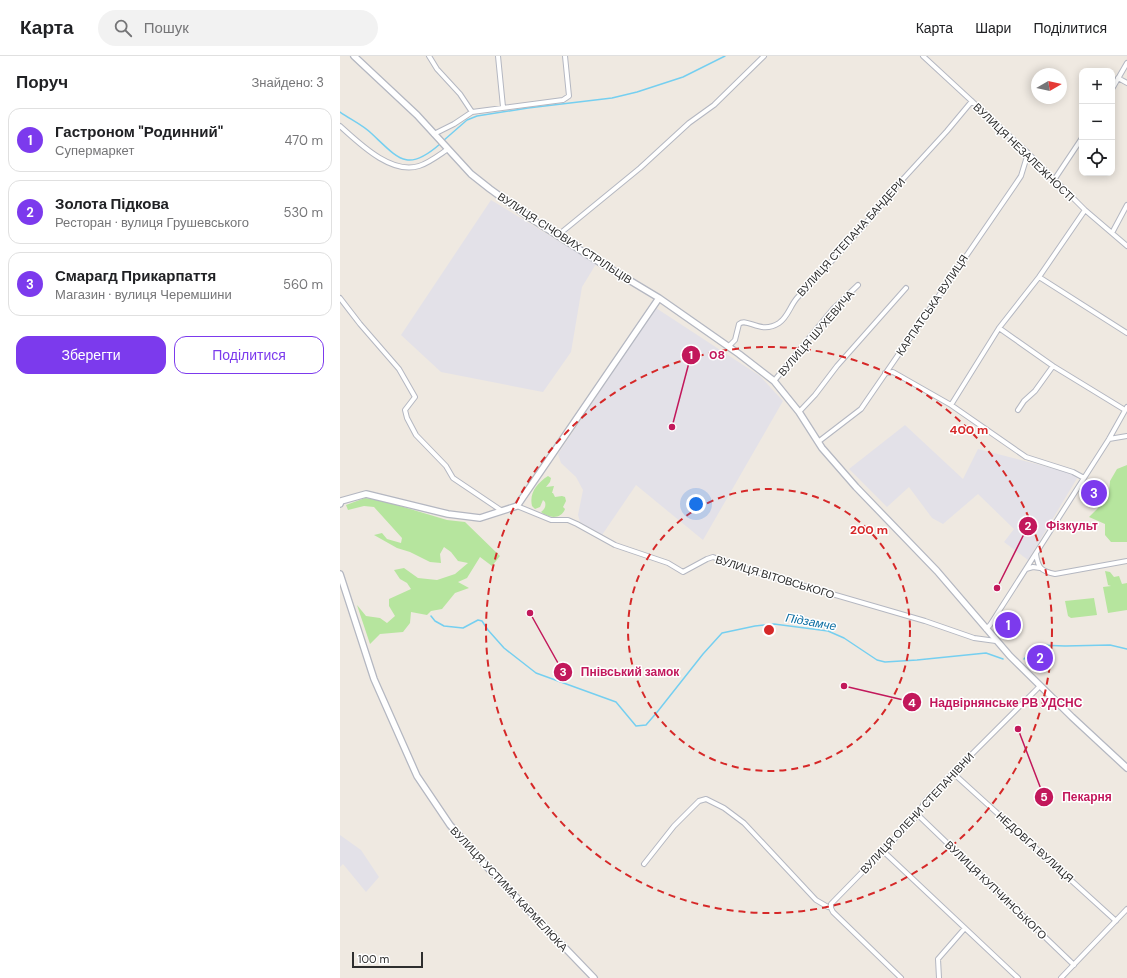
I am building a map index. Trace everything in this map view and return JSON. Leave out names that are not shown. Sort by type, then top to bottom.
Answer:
[{"type":"street","name":"ВУЛИЦЯ СІЧОВИХ СТРІЛЬЦІВ","points":[[354,56],[417,115],[471,174],[490,189],[557,236],[659,298],[774,381],[798,412],[818,442],[856,487],[937,571],[996,641],[1040,686],[1127,768]]},
{"type":"street","points":[[429,56],[437,69],[460,94],[472,112]]},
{"type":"street","points":[[498,56],[503,107]]},
{"type":"street","points":[[434,134],[454,124],[472,112],[563,100],[569,96],[565,56]]},
{"type":"street","points":[[557,236],[608,195],[689,123],[714,105],[764,56]]},
{"type":"street","name":"ВУЛИЦЯ НЕЗАЛЕЖНОСТІ","points":[[923,56],[1028,153],[1084,210],[1127,246]]},
{"type":"street","points":[[1115,84],[1127,63]]},
{"type":"street","points":[[1118,78],[1127,83]]},
{"type":"street","name":"ВУЛИЦЯ СТЕПАНА БАНДЕРИ","points":[[728,347],[735,340],[739,324],[742,321],[764,328],[781,322],[787,315],[797,297],[847,245],[888,198],[893,190],[947,131],[972,101]]},
{"type":"street","points":[[340,126],[373,154],[385,161],[404,167],[413,168],[424,164],[446,147]]},
{"type":"street","points":[[1054,180],[1081,140]]},
{"type":"street","name":"КАРПАТСЬКА ВУЛИЦЯ","points":[[818,442],[861,409],[1021,176],[1028,153]]},
{"type":"street","points":[[1112,233],[1127,205]]},
{"type":"street","points":[[951,405],[999,328],[1039,277],[1084,210]]},
{"type":"street","points":[[1039,277],[1127,332]]},
{"type":"street","name":"ВУЛИЦЯ ШУХЕВИЧА","points":[[774,381],[834,309],[858,285]]},
{"type":"street","points":[[798,412],[815,395],[841,361],[906,288]]},
{"type":"street","points":[[340,298],[360,324],[399,369],[415,397],[405,410],[407,418],[416,435],[446,466],[453,478],[502,511]]},
{"type":"street","points":[[340,504],[341,501],[366,494],[448,514],[480,518],[517,506],[659,298]]},
{"type":"street","points":[[986,629],[1036,554],[1109,439],[1126,409],[1053,366],[999,328]]},
{"type":"street","points":[[1018,410],[1024,401],[1035,391],[1053,366]]},
{"type":"street","points":[[885,373],[893,372],[951,405],[1026,457],[1073,472],[1084,478]]},
{"type":"street","points":[[1109,439],[1127,436]]},
{"type":"street","name":"ВУЛИЦЯ ВІТОВСЬКОГО","points":[[517,506],[551,520],[568,520],[615,545],[668,563],[683,572],[707,558],[713,557],[739,567],[925,621],[974,638],[996,641]]},
{"type":"street","points":[[1036,554],[1037,563],[1040,568]]},
{"type":"street","points":[[1026,569],[1033,567],[1040,568],[1055,574],[1127,561]]},
{"type":"street","name":"ВУЛИЦЯ УСТИМА КАРМЕЛЮКА","points":[[340,574],[374,679],[417,776],[454,830],[487,867],[594,978]]},
{"type":"street","name":"ВУЛИЦЯ ОЛЕНИ СТЕПАНІВНИ","points":[[830,908],[831,904],[918,815],[925,801],[1040,686]]},
{"type":"street","name":"НЕДОВГА ВУЛИЦЯ","points":[[953,773],[1116,921]]},
{"type":"street","points":[[644,864],[674,826],[699,801],[706,799],[724,808],[744,823],[816,900],[830,908],[902,978]]},
{"type":"street","name":"ВУЛИЦЯ КУПЧИНСЬКОГО","points":[[918,815],[1074,965]]},
{"type":"street","points":[[883,851],[1018,978]]},
{"type":"street","points":[[1062,978],[1127,909]]},
{"type":"street","points":[[939,978],[938,959],[965,928]]},
{"type":"shaded area","points":[[491,200],[596,264],[582,287],[571,352],[543,392],[441,372],[401,335]]},
{"type":"shaded area","points":[[656,308],[760,376],[783,401],[703,540],[636,485],[602,535],[580,522],[578,515],[583,490],[576,477],[561,463],[558,454]]},
{"type":"shaded area","points":[[905,425],[963,479],[978,449],[1079,475],[1028,560],[1004,542],[1014,529],[978,494],[943,524],[932,518],[909,487],[887,507],[849,469]]},
{"type":"shaded area","points":[[340,835],[361,850],[379,877],[366,892],[343,864],[340,867]]},
{"type":"green space","points":[[1127,465],[1127,542],[1111,542],[1105,535],[1105,524],[1089,517],[1098,508],[1109,492],[1110,481],[1117,469]]},
{"type":"green space","points":[[548,476],[551,478],[546,487],[554,486],[552,493],[555,497],[565,497],[566,501],[563,507],[565,509],[563,513],[554,517],[547,516],[541,512],[545,506],[545,502],[543,500],[540,507],[535,509],[532,506],[531,501],[537,485]]},
{"type":"green space","points":[[365,498],[380,500],[447,520],[465,522],[500,556],[492,566],[480,557],[467,578],[458,582],[469,588],[455,593],[442,609],[431,611],[427,615],[411,612],[410,623],[403,632],[380,634],[370,644],[357,605],[366,616],[380,618],[387,623],[395,616],[389,606],[389,599],[411,589],[407,583],[400,579],[394,570],[404,568],[418,578],[437,580],[455,574],[468,563],[458,561],[451,552],[444,547],[440,554],[441,563],[430,562],[410,552],[397,548],[374,535],[382,533],[387,539],[401,543],[402,538],[374,507],[364,506],[348,510],[346,505]]},
{"type":"green space","points":[[1105,571],[1110,572],[1114,577],[1119,576],[1122,584],[1127,583],[1127,610],[1108,613],[1103,587],[1111,586],[1108,585]]},
{"type":"green space","points":[[1094,598],[1097,615],[1071,618],[1068,616],[1065,601]]},
{"type":"waterway","points":[[443,141],[467,120],[477,116],[612,98],[637,92],[683,77],[725,56]]},
{"type":"waterway","points":[[340,112],[364,127],[396,156],[404,159],[411,160],[419,158],[429,153],[440,144]]},
{"type":"waterway","name":"Підзамче","points":[[431,616],[435,621],[444,626],[463,628],[478,620],[482,621],[504,648],[536,673],[616,702],[636,726],[646,725],[703,654],[722,633],[755,626],[774,624],[828,631],[844,638],[877,660],[885,662],[986,653],[1003,659]]},
{"type":"waterway","name":"Підзамче","points":[[1024,659],[1038,645],[1110,645],[1127,649]]},
{"type":"place","name":"08","points":[[672,427]]},
{"type":"place","name":"Смарагд Прикарпаття","points":[[1094,493]]},
{"type":"place","name":"Фізкульт","points":[[997,588]]},
{"type":"place","name":"Пнівський замок","points":[[530,613]]},
{"type":"place","name":"Гастроном \"Родинний\"","points":[[1008,625]]},
{"type":"place","name":"Золота Підкова","points":[[1040,658]]},
{"type":"place","name":"Надвірнянське РВ УДСНС","points":[[844,686]]},
{"type":"place","name":"Пекарня","points":[[1018,729]]}]
